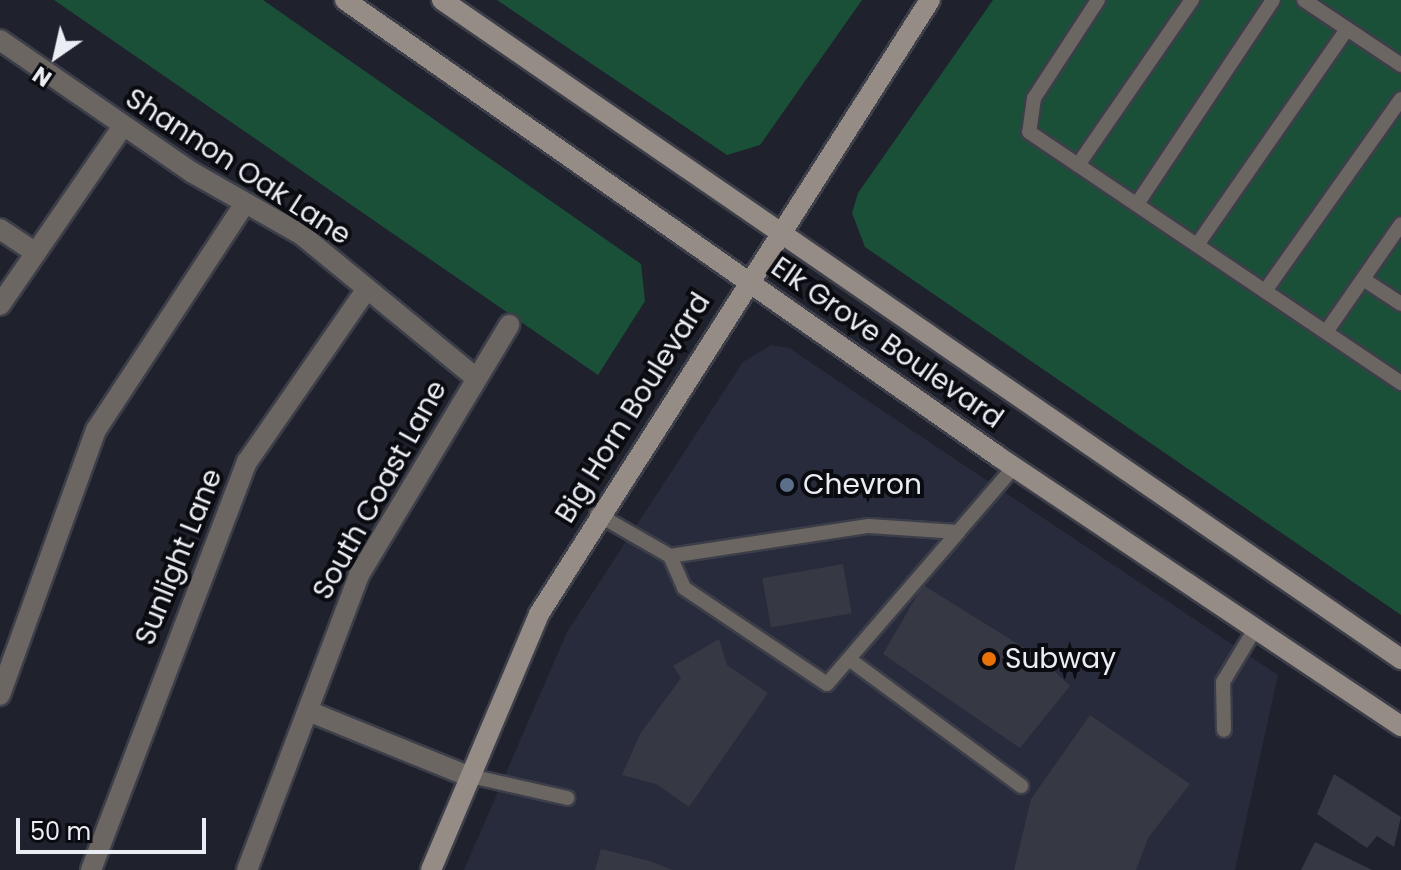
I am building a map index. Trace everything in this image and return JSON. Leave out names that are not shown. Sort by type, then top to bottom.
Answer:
[{"type":"main road","name":"Elk Grove Boulevard","points":[[345,0],[1014,467],[1401,726]]},
{"type":"main road","name":"Elk Grove Boulevard","points":[[442,0],[1401,659]]},
{"type":"main road","name":"Big Horn Boulevard","points":[[431,870],[466,775],[539,614],[597,514],[930,0]]},
{"type":"street","name":"Shannon Oak Lane","points":[[0,40],[244,205],[302,235],[476,378]]},
{"type":"street","points":[[0,305],[123,126]]},
{"type":"street","points":[[0,695],[96,430],[244,205]]},
{"type":"street","points":[[0,229],[36,253]]},
{"type":"street","name":"Sunlight Lane","points":[[91,870],[247,462],[366,290]]},
{"type":"street","name":"South Coast Lane","points":[[247,870],[359,575],[509,325]]},
{"type":"street","points":[[308,711],[466,775]]},
{"type":"lane","points":[[1098,0],[1034,98],[1029,132],[1401,383]]},
{"type":"lane","points":[[1078,165],[1192,0]]},
{"type":"lane","points":[[1137,204],[1273,0]]},
{"type":"lane","points":[[1304,0],[1401,65]]},
{"type":"lane","points":[[1197,245],[1347,29]]},
{"type":"lane","points":[[1265,291],[1401,99]]},
{"type":"lane","points":[[1326,332],[1401,224]]},
{"type":"lane","points":[[1363,279],[1401,304]]},
{"type":"lane","points":[[597,514],[670,556],[684,588],[827,684],[853,662],[1014,467]]},
{"type":"lane","points":[[670,556],[869,526],[958,532]]},
{"type":"lane","points":[[1224,730],[1223,682],[1255,629]]},
{"type":"lane","points":[[853,662],[1021,786]]},
{"type":"lane","points":[[466,775],[567,798]]},
{"type":"shaded area","points":[[771,345],[789,348],[1278,675],[1235,870],[464,870],[567,632],[743,362]]},
{"type":"green space","points":[[54,0],[263,0],[641,264],[645,301],[598,375]]},
{"type":"green space","points":[[497,0],[862,0],[760,145],[727,155]]},
{"type":"green space","points":[[993,0],[1401,0],[1401,615],[865,247],[852,213],[858,193]]},
{"type":"building","points":[[843,564],[852,613],[771,627],[762,578]]},
{"type":"building","points":[[923,585],[1042,659],[1070,686],[1020,748],[883,654]]},
{"type":"building","points":[[719,639],[727,665],[768,693],[689,807],[656,784],[622,775],[640,734],[681,678],[673,666]]},
{"type":"building","points":[[1090,715],[1190,784],[1148,838],[1136,870],[1014,870],[1031,799]]},
{"type":"building","points":[[1334,774],[1401,817],[1394,847],[1377,836],[1367,848],[1317,814]]},
{"type":"building","points":[[1315,842],[1372,870],[1301,870]]},
{"type":"building","points":[[601,849],[650,861],[672,870],[595,870]]},
{"type":"place","name":"Chevron","points":[[787,485]]},
{"type":"place","name":"Subway","points":[[989,659]]}]
